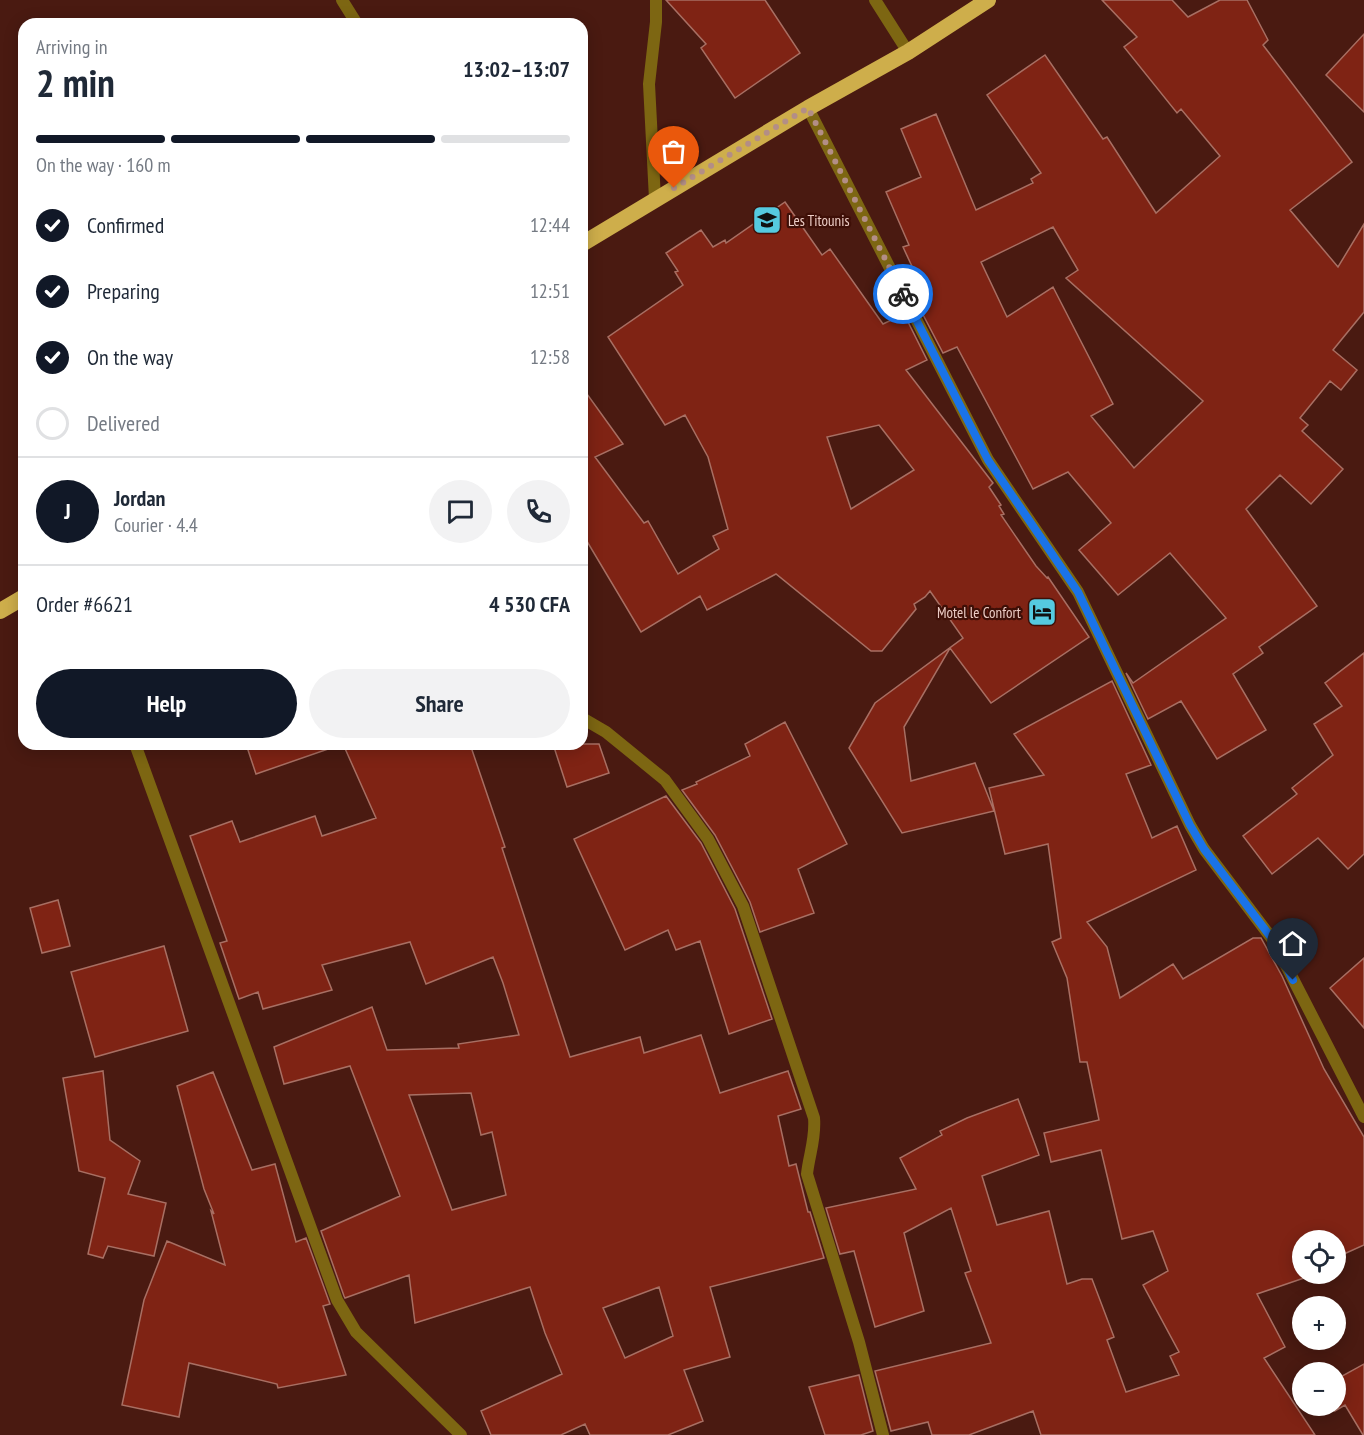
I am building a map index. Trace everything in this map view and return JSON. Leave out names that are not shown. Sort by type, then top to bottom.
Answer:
[{"type":"highway","points":[[588,240],[808,108],[908,52],[988,0]]},
{"type":"highway","points":[[0,611],[18,600]]},
{"type":"street","points":[[342,0],[353,18]]},
{"type":"street","points":[[655,199],[649,84],[656,22],[656,0]]},
{"type":"street","points":[[875,0],[908,52]]},
{"type":"street","points":[[808,108],[988,460],[1078,592],[1190,825],[1204,849],[1273,940],[1364,1117]]},
{"type":"street","points":[[588,722],[606,732],[665,780],[708,839],[743,906],[814,1118],[816,1135],[809,1155],[807,1174],[859,1342],[883,1435]]},
{"type":"street","points":[[137,750],[337,1300],[356,1332],[461,1435]]},
{"type":"building","points":[[666,0],[765,0],[800,53],[735,98],[701,48],[706,44]]},
{"type":"building","points":[[1102,0],[1172,0],[1188,17],[1220,0],[1247,0],[1268,40],[1263,45],[1352,162],[1290,210],[1338,267],[1364,224],[1364,312],[1333,350],[1357,370],[1341,390],[1330,381],[1300,418],[1308,425],[1302,431],[1343,469],[1311,504],[1280,475],[1246,509],[1317,606],[1259,647],[1263,653],[1233,674],[1266,730],[1217,759],[1181,701],[1148,719],[1126,673],[1133,683],[1226,618],[1170,553],[1118,595],[1079,550],[1111,523],[1068,472],[1033,489],[957,347],[943,353],[919,307],[929,303],[903,247],[909,245],[886,192],[921,177],[901,129],[936,114],[976,210],[1033,183],[1031,179],[1041,173],[987,95],[1045,55],[1103,139],[1107,137],[1156,213],[1220,156],[1181,109],[1177,113],[1124,47],[1137,37]],"holes":[[[1053,227],[1078,270],[1066,278],[1203,401],[1134,468],[1091,416],[1113,404],[1053,287],[1007,317],[981,262]]]},
{"type":"building","points":[[1364,34],[1364,112],[1326,75]]},
{"type":"building","points":[[785,202],[822,255],[830,249],[883,324],[904,314],[927,360],[906,370],[993,483],[989,487],[1001,505],[999,506],[1004,514],[1001,515],[1036,566],[1048,577],[1089,637],[991,703],[950,648],[904,727],[911,781],[975,763],[994,811],[902,833],[849,748],[875,703],[963,638],[930,591],[914,604],[916,609],[882,651],[871,651],[776,574],[707,610],[700,596],[641,632],[588,543],[588,395],[623,444],[595,457],[644,523],[648,521],[678,574],[719,549],[713,536],[728,529],[708,457],[685,415],[665,425],[608,337],[683,285],[675,272],[678,271],[666,253],[701,230],[713,247],[725,240],[726,243]],"holes":[[[879,425],[914,470],[851,509],[827,437]]]},
{"type":"building","points":[[1364,653],[1364,854],[1348,869],[1318,838],[1272,874],[1243,836],[1297,794],[1292,788],[1333,755],[1314,724],[1342,706],[1325,683]]},
{"type":"building","points":[[1112,681],[1151,765],[1126,774],[1152,838],[1177,826],[1196,870],[1087,922],[1107,947],[1120,998],[1173,964],[1183,979],[1253,938],[1261,938],[1282,976],[1324,1069],[1364,1137],[1364,1245],[1346,1253],[1346,1230],[1292,1230],[1292,1282],[1257,1294],[1285,1347],[1264,1358],[1292,1400],[1292,1416],[1302,1416],[1315,1435],[1041,1435],[1033,1411],[969,1435],[932,1435],[928,1422],[891,1431],[875,1371],[991,1343],[965,1273],[971,1271],[951,1208],[904,1233],[924,1311],[875,1327],[854,1251],[840,1254],[826,1208],[916,1189],[900,1158],[942,1135],[940,1131],[1018,1099],[1039,1155],[982,1176],[997,1225],[1049,1211],[1067,1284],[1082,1279],[1092,1279],[1114,1337],[1107,1340],[1126,1392],[1179,1375],[1170,1356],[1179,1352],[1143,1285],[1168,1271],[1153,1231],[1122,1239],[1101,1150],[1051,1162],[1044,1133],[1099,1120],[1087,1062],[1080,1062],[1067,978],[1052,942],[1061,938],[1048,844],[1005,854],[989,788],[1044,775],[1014,734]]},
{"type":"building","points":[[785,722],[847,844],[798,869],[814,913],[760,932],[750,902],[715,835],[682,790],[750,756],[745,744]]},
{"type":"building","points":[[588,744],[599,744],[609,773],[567,787],[555,750],[588,750]]},
{"type":"building","points":[[248,750],[325,750],[256,774]]},
{"type":"building","points":[[346,750],[472,750],[505,847],[502,848],[570,1057],[640,1037],[644,1053],[701,1035],[720,1093],[788,1071],[801,1109],[778,1116],[789,1166],[796,1164],[808,1212],[810,1212],[824,1258],[710,1287],[730,1357],[684,1370],[703,1421],[668,1435],[590,1435],[585,1424],[561,1435],[491,1435],[481,1411],[562,1374],[545,1333],[530,1287],[415,1323],[409,1275],[345,1298],[321,1231],[400,1196],[350,1066],[284,1084],[274,1047],[372,1007],[387,1050],[459,1048],[458,1044],[519,1035],[493,957],[426,984],[410,942],[322,965],[332,990],[263,1009],[258,992],[239,999],[220,943],[227,941],[190,836],[232,821],[240,842],[315,816],[322,836],[376,818]],"holes":[[[471,1093],[481,1135],[492,1132],[506,1195],[452,1210],[409,1095]],[[659,1287],[673,1336],[625,1358],[603,1308]]]},
{"type":"building","points":[[666,796],[701,843],[735,909],[772,1019],[729,1034],[700,941],[676,950],[668,930],[625,950],[574,839]]},
{"type":"building","points":[[58,900],[70,946],[42,953],[30,908]]},
{"type":"building","points":[[164,946],[188,1031],[95,1057],[71,972]]},
{"type":"building","points":[[1364,958],[1364,1028],[1330,988]]},
{"type":"building","points":[[103,1071],[110,1140],[140,1161],[128,1194],[166,1203],[154,1256],[108,1246],[103,1258],[88,1254],[105,1178],[79,1171],[63,1078]]},
{"type":"building","points":[[213,1072],[252,1170],[275,1164],[296,1242],[306,1238],[330,1304],[323,1306],[346,1375],[278,1388],[277,1384],[189,1363],[179,1417],[122,1405],[144,1300],[167,1241],[225,1265],[211,1211],[214,1214],[204,1189],[177,1086]]},
{"type":"building","points":[[1364,1364],[1364,1435],[1346,1407],[1346,1374]]},
{"type":"building","points":[[859,1375],[873,1431],[861,1435],[825,1435],[809,1387]]},
{"type":"way so far","points":[[674,188],[808,108],[903,294]]},
{"type":"place","name":"Les Titounis","points":[[767,220]]},
{"type":"place","name":"Motel le Confort","points":[[1042,612]]},
{"type":"route","points":[[903,294],[988,460],[1078,592],[1190,825],[1204,849],[1273,940],[1293,980]]}]
